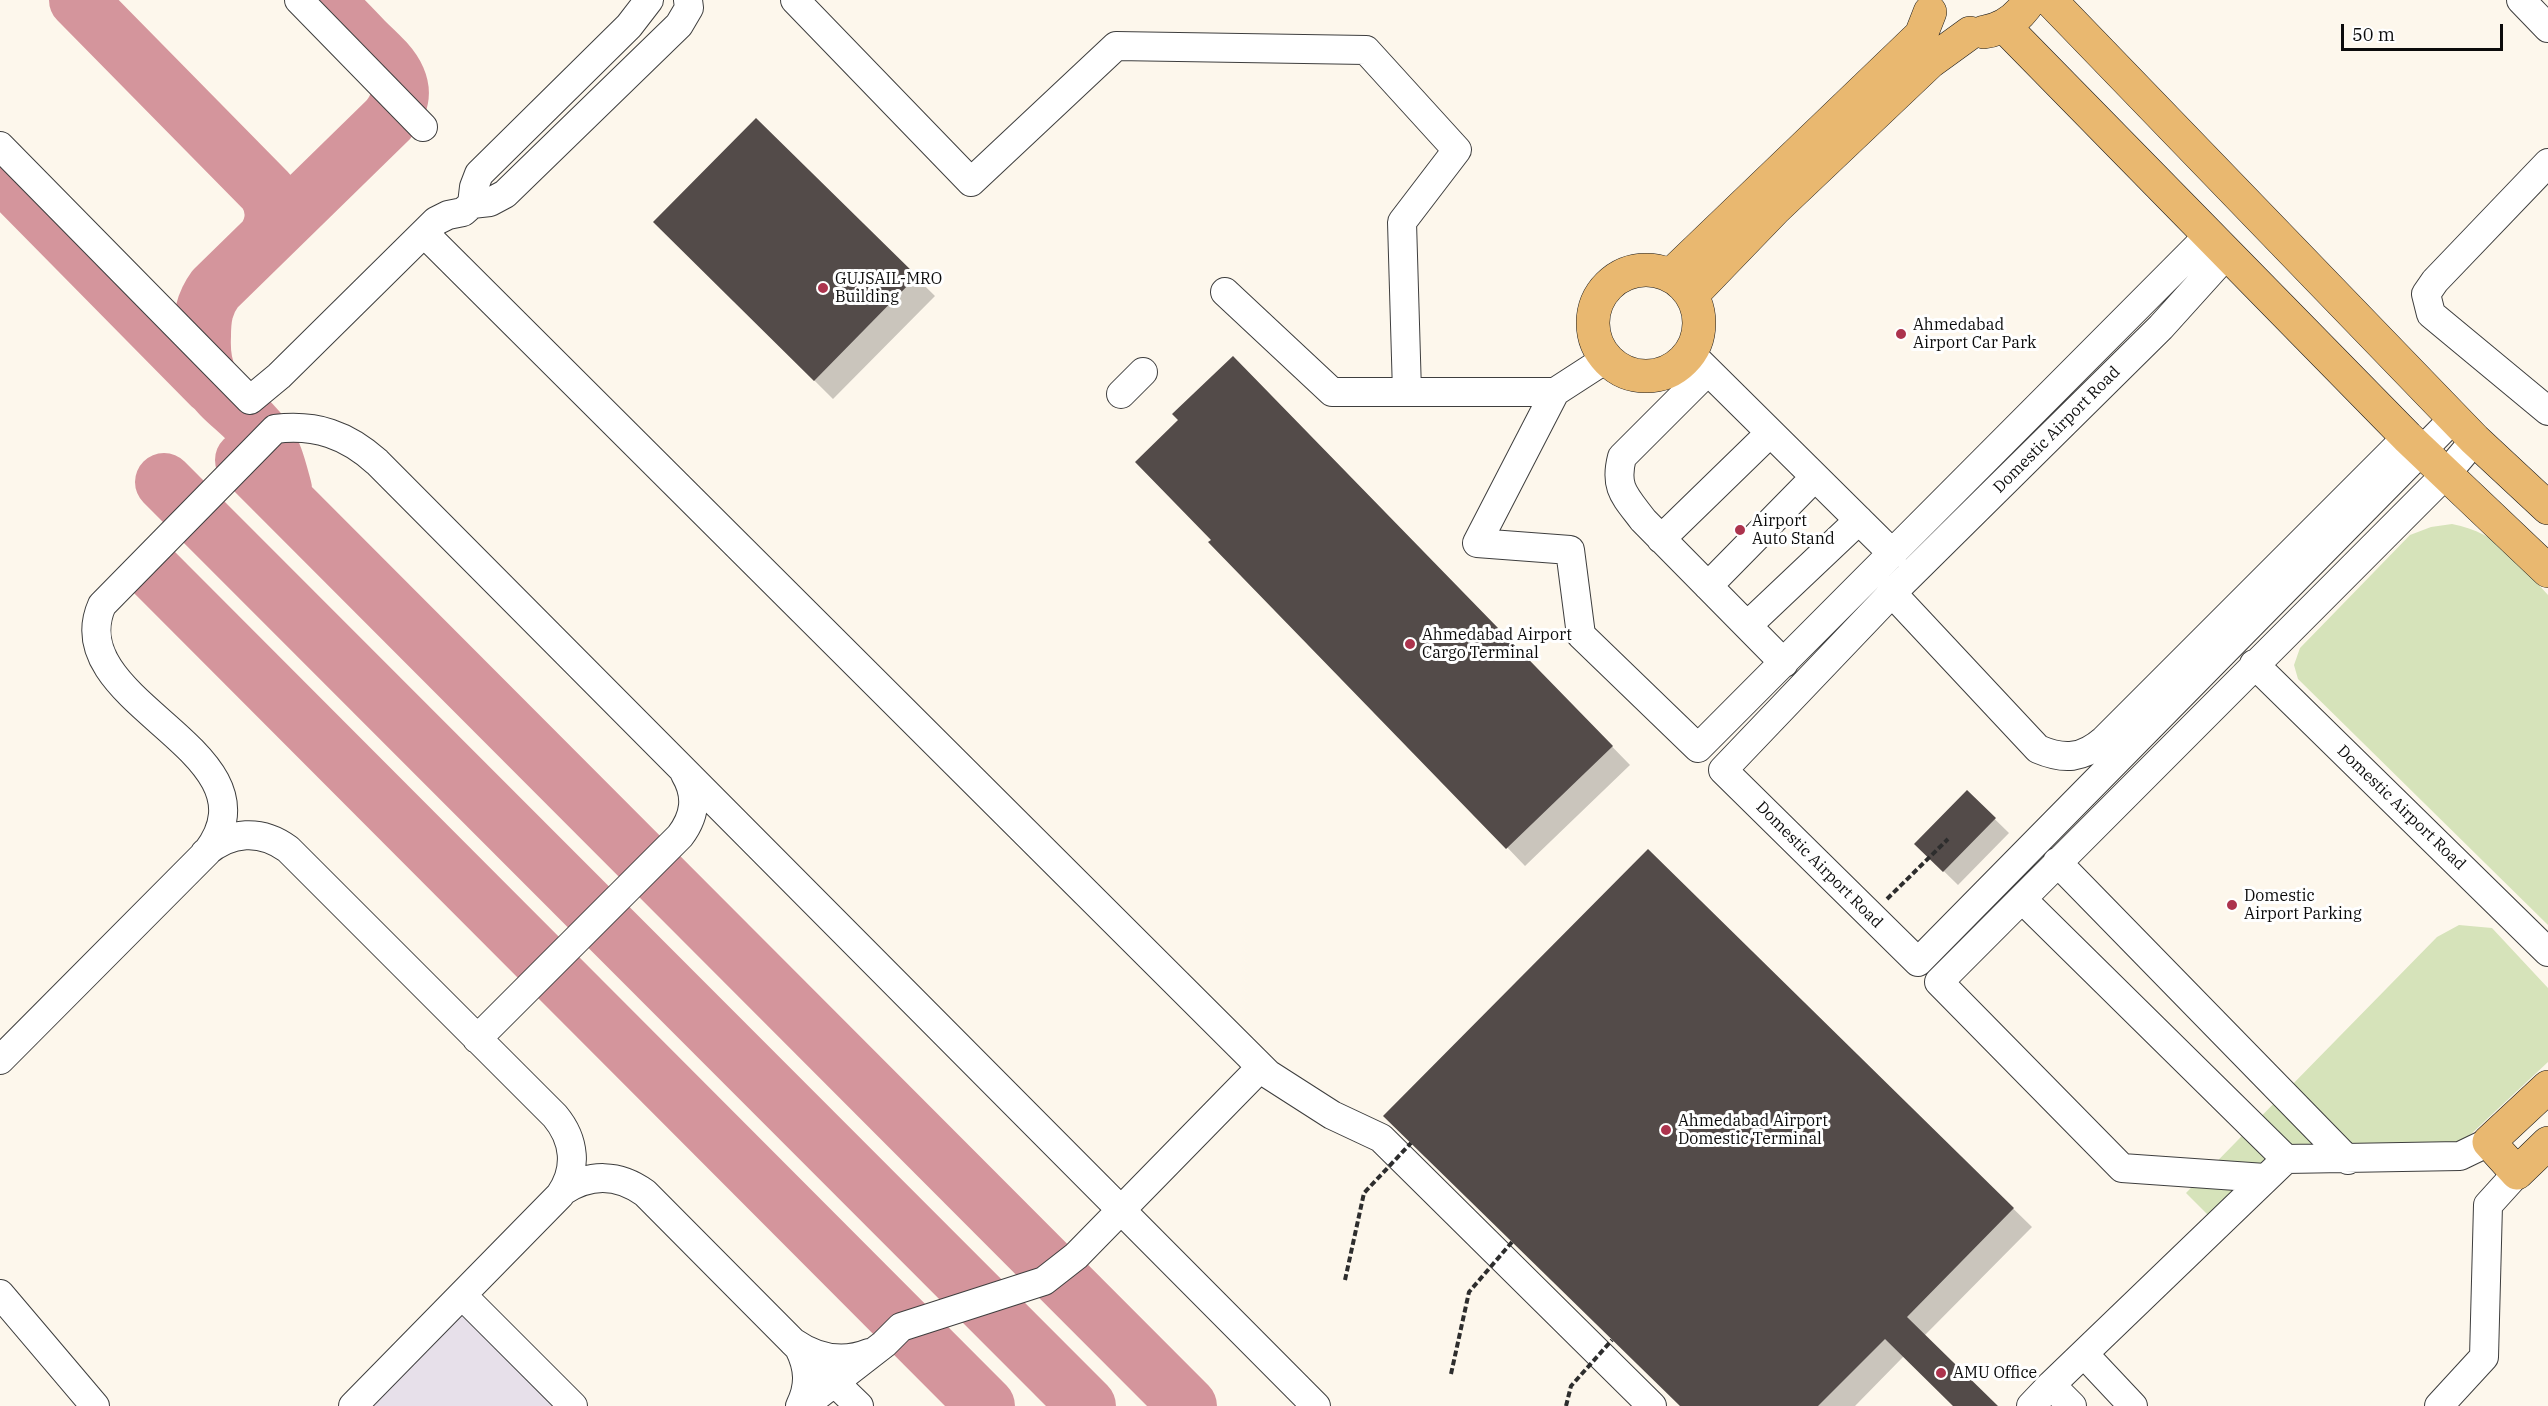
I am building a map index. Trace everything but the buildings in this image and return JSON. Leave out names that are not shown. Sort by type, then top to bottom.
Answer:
[{"type":"main road","points":[[1926,6],[1941,22],[1970,33],[1988,32],[2004,26],[2019,16],[2030,0]]},
{"type":"main road","points":[[2050,0],[2465,429],[2548,508]]},
{"type":"main road","points":[[1681,285],[1921,35],[1926,6]]},
{"type":"main road","points":[[2004,26],[2217,246],[2414,444],[2548,571]]},
{"type":"main road","points":[[1681,285],[1775,209],[1930,62],[1970,33]]},
{"type":"main road","points":[[1638,270],[1654,270],[1681,285],[1698,311],[1699,362],[1654,376],[1628,373],[1606,359],[1597,345],[1592,330],[1593,313],[1598,298],[1608,284],[1622,274],[1638,270]]},
{"type":"main road","points":[[2548,1087],[2490,1142],[2517,1173],[2548,1143]]},
{"type":"street","points":[[299,0],[423,127]]},
{"type":"street","points":[[0,146],[250,400],[279,376],[442,217],[464,212],[472,204],[479,174],[629,26],[649,0]]},
{"type":"street","points":[[472,204],[490,202],[506,194],[679,25],[689,8],[687,0]]},
{"type":"street","points":[[795,0],[971,182],[1116,46],[1366,50],[1457,150],[1402,222],[1407,392]]},
{"type":"street","points":[[2521,0],[2548,28]]},
{"type":"street","points":[[2548,163],[2435,281],[2426,294],[2431,314],[2548,411]]},
{"type":"street","points":[[424,233],[1261,1067],[1332,1115],[1388,1143],[1652,1406]]},
{"type":"street","points":[[1606,359],[1555,392],[1477,543],[1570,550],[1581,635],[1698,748],[1893,554],[2217,246]]},
{"type":"street","name":"Domestic Airport Road","points":[[2217,246],[2161,327],[1892,593],[1722,770],[1918,962],[2379,496],[2414,444],[2465,429]]},
{"type":"street","points":[[1225,292],[1332,392],[1555,392]]},
{"type":"street","points":[[1785,663],[1642,520],[1623,494],[1617,476],[1622,458],[1699,362],[1893,554]]},
{"type":"street","points":[[1121,394],[1143,372]]},
{"type":"street","points":[[0,1060],[199,859],[213,844],[221,825],[223,805],[218,786],[208,769],[107,668],[95,642],[95,623],[107,598],[275,429],[291,427],[323,430],[338,435],[366,451],[1316,1406]]},
{"type":"street","points":[[2265,1178],[2122,1168],[1939,982],[2446,474],[2465,429]]},
{"type":"street","points":[[1661,539],[1770,433]]},
{"type":"street","points":[[1892,593],[2038,749],[2058,757],[2076,757],[2092,751],[2104,740],[2414,444]]},
{"type":"street","points":[[1708,586],[1815,477]]},
{"type":"street","points":[[1748,625],[1859,520]]},
{"type":"street","name":"Domestic Airport Road","points":[[2254,664],[2548,952]]},
{"type":"street","points":[[477,1039],[682,833],[690,822],[694,806],[692,789],[685,774]]},
{"type":"street","points":[[682,833],[697,825],[720,823],[736,828],[749,837]]},
{"type":"street","points":[[199,859],[222,841],[241,835],[261,836],[280,843],[555,1116],[566,1132],[573,1160],[563,1191],[353,1406]]},
{"type":"street","points":[[2057,862],[2348,1160]]},
{"type":"street","points":[[2022,899],[2286,1159]]},
{"type":"street","points":[[814,1406],[839,1394],[901,1327],[1044,1281],[1076,1256],[1261,1067]]},
{"type":"street","points":[[2031,1406],[2286,1159],[2348,1160],[2460,1156],[2490,1142]]},
{"type":"street","points":[[2439,1406],[2484,1357],[2488,1205],[2517,1173]]},
{"type":"street","points":[[563,1191],[594,1178],[616,1179],[636,1187],[793,1342],[839,1394],[859,1406]]},
{"type":"street","points":[[0,1294],[95,1406]]},
{"type":"street","points":[[462,1295],[573,1406]]},
{"type":"street","points":[[793,1342],[814,1354],[838,1359],[862,1356],[884,1344]]},
{"type":"street","points":[[793,1342],[803,1356],[808,1373],[802,1406]]},
{"type":"street","points":[[871,1406],[872,1370],[884,1344]]},
{"type":"street","points":[[2084,1354],[2133,1406]]},
{"type":"street","points":[[2051,1385],[2072,1406]]},
{"type":"street","points":[[802,1406],[839,1394]]},
{"type":"path","points":[[1870,915],[1948,839]]},
{"type":"path","points":[[1345,1280],[1364,1194],[1411,1143]]},
{"type":"path","points":[[1451,1374],[1469,1292],[1512,1242]]},
{"type":"path","points":[[1566,1406],[1571,1386],[1612,1340]]},
{"type":"shaded area","points":[[462,1295],[572,1406],[353,1406]]},
{"type":"green space","points":[[2452,524],[2483,534],[2506,550],[2548,595],[2548,925],[2298,679],[2294,665],[2300,648],[2410,535],[2431,527]]},
{"type":"green space","points":[[2459,925],[2492,928],[2548,988],[2548,1062],[2455,1149],[2285,1150],[2215,1222],[2186,1193],[2437,937]]},
{"type":"taxiway","points":[[78,0],[267,192],[274,216],[266,239]]},
{"type":"taxiway","points":[[283,489],[275,462],[263,437],[212,384],[203,356],[202,323],[204,311],[215,289],[388,120],[396,108],[399,97],[396,76],[382,58],[324,0]]},
{"type":"taxiway","points":[[0,171],[212,386]]},
{"type":"taxiway","points":[[244,460],[1188,1406]]},
{"type":"taxiway","points":[[164,482],[1087,1406]]},
{"type":"taxiway","points":[[155,573],[986,1406]]},
{"type":"place","name":"GUJSAIL-MRO Building","points":[[823,288]]},
{"type":"place","name":"Ahmedabad Airport Car Park","points":[[1901,334]]},
{"type":"place","name":"Airport Auto Stand","points":[[1740,530]]},
{"type":"place","name":"Ahmedabad Airport Cargo Terminal","points":[[1410,644]]},
{"type":"place","name":"Domestic Airport Parking","points":[[2232,905]]},
{"type":"place","name":"Ahmedabad Airport Domestic Terminal","points":[[1666,1130]]},
{"type":"place","name":"AMU Office","points":[[1941,1373]]}]
